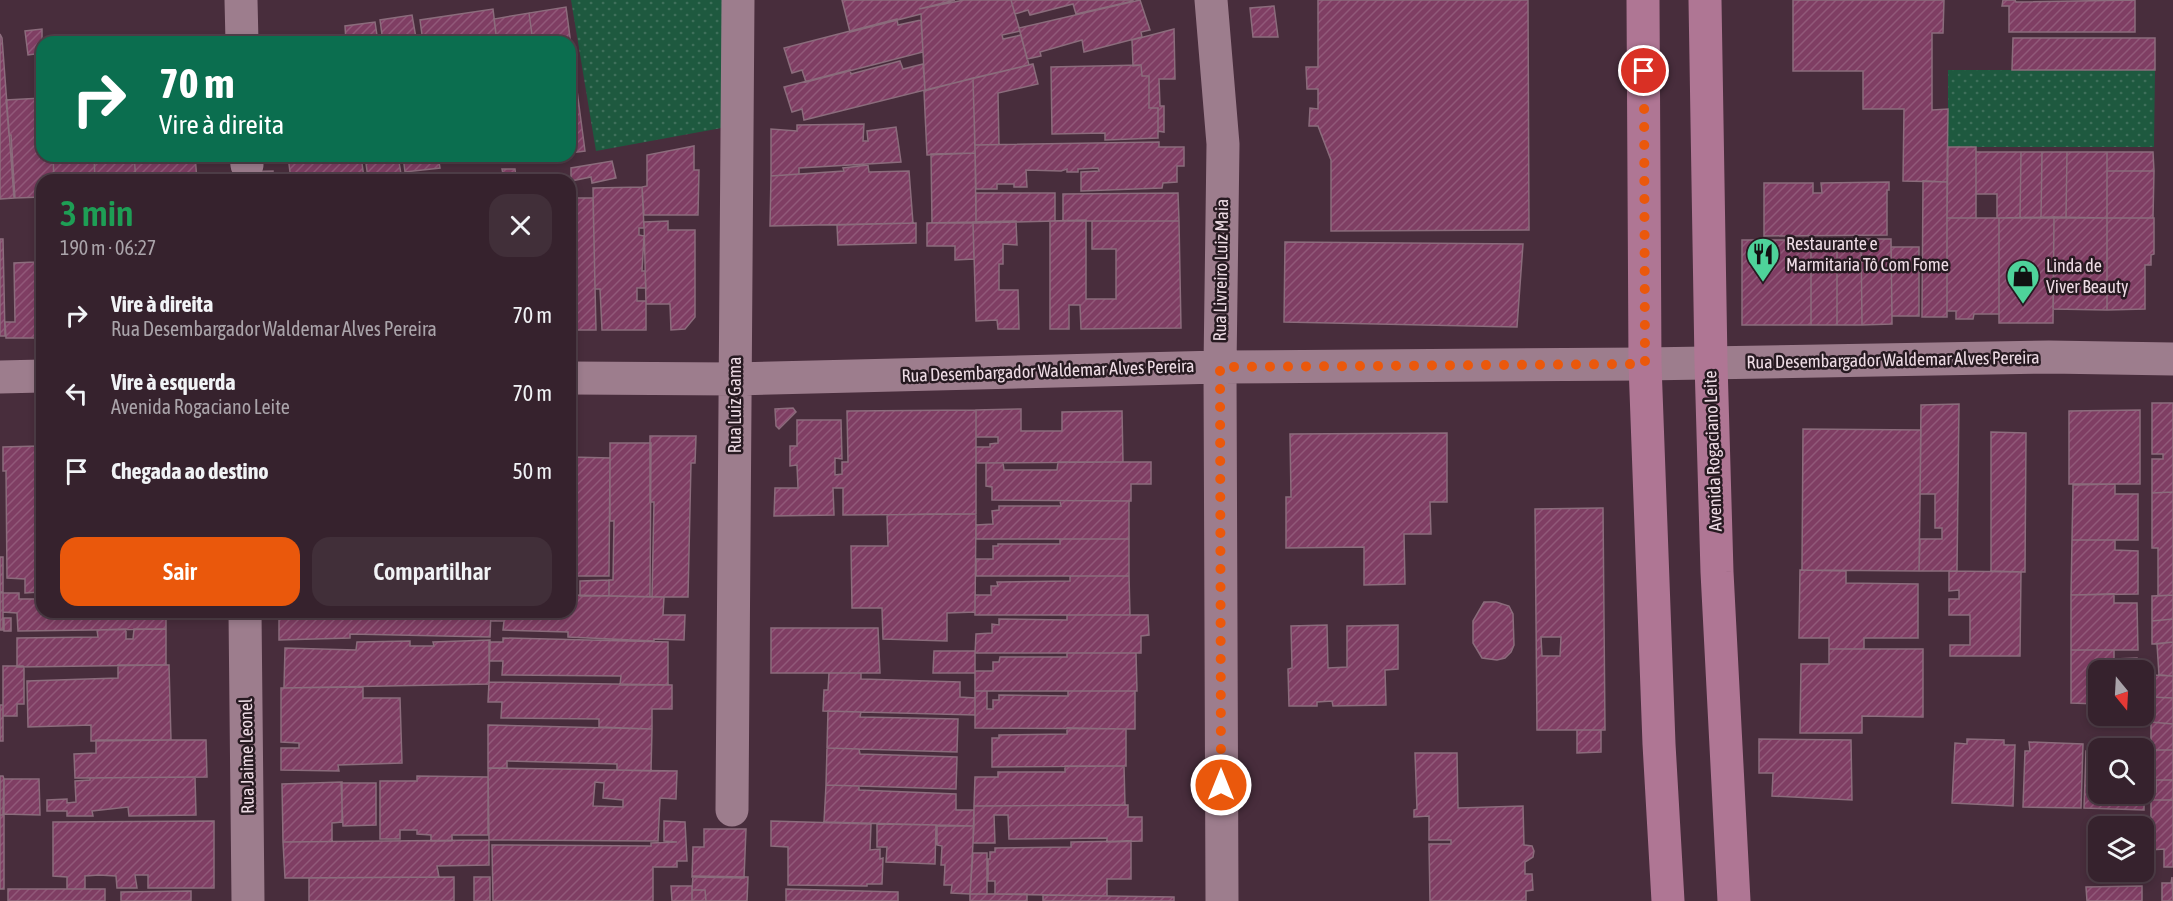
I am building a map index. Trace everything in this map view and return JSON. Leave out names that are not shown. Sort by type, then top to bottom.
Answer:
[{"type":"main road","points":[[1644,0],[1645,364],[1659,744],[1668,901]]},
{"type":"main road","name":"Avenida Rogaciano Leite","points":[[1705,0],[1717,572],[1734,901]]},
{"type":"street","points":[[241,0],[242,36]]},
{"type":"street","name":"Rua Luiz Gama","points":[[732,810],[738,0]]},
{"type":"street","name":"Rua Livreiro Luiz Maia","points":[[1211,0],[1223,144],[1220,367],[1222,901]]},
{"type":"street","name":"Rua Desembargador Waldemar Alves Pereira","points":[[576,378],[736,380],[1220,367],[1645,364],[2049,357],[2173,359]]},
{"type":"street","points":[[0,377],[36,376]]},
{"type":"street","name":"Rua Jaime Leonel","points":[[245,618],[248,901]]},
{"type":"green space","points":[[571,0],[725,0],[727,127],[596,151]]},
{"type":"green space","points":[[1948,70],[2155,70],[2154,147],[1948,147]]},
{"type":"building","points":[[842,0],[955,0],[919,9],[964,0],[1011,0],[1020,31],[1002,35],[1003,39],[1021,35],[1029,65],[925,90],[921,14],[850,32]]},
{"type":"building","points":[[1011,0],[1133,1],[1076,14],[1073,4],[1030,15],[1028,10],[1015,14]]},
{"type":"building","points":[[1140,0],[1150,30],[1141,32],[1142,37],[1084,52],[1082,40],[1040,52],[1041,56],[1027,59],[1019,28]]},
{"type":"building","points":[[1318,0],[1528,0],[1529,230],[1331,231],[1331,160],[1318,126],[1309,126],[1310,108],[1318,109],[1318,89],[1307,89],[1306,67],[1318,67]]},
{"type":"building","points":[[1793,0],[1944,0],[1943,33],[1932,33],[1932,110],[1948,109],[1947,182],[1903,181],[1904,109],[1863,109],[1863,71],[1793,71]]},
{"type":"building","points":[[2003,0],[2015,0],[2016,2],[2135,0],[2135,32],[2009,32],[2009,6],[2002,6]]},
{"type":"building","points":[[1274,6],[1278,37],[1253,37],[1250,8]]},
{"type":"building","points":[[566,7],[570,36],[532,36],[529,13]]},
{"type":"building","points":[[493,9],[496,36],[422,36],[420,20]]},
{"type":"building","points":[[529,13],[532,36],[496,36],[494,19]]},
{"type":"building","points":[[412,15],[416,36],[382,36],[380,20]]},
{"type":"building","points":[[897,19],[898,25],[921,20],[923,52],[806,82],[802,70],[792,73],[784,48]]},
{"type":"building","points":[[375,22],[377,36],[346,36],[345,26]]},
{"type":"building","points":[[42,29],[42,36],[36,36],[36,54],[28,55],[25,31]]},
{"type":"building","points":[[1174,29],[1175,79],[1159,79],[1160,106],[1164,106],[1164,132],[1158,131],[1158,108],[1149,108],[1149,76],[1142,76],[1141,65],[1133,66],[1132,40]]},
{"type":"building","points":[[0,34],[14,198],[0,199]]},
{"type":"building","points":[[2013,38],[2155,38],[2155,70],[2012,70]]},
{"type":"building","points":[[900,61],[903,69],[923,64],[925,90],[804,120],[802,109],[792,112],[784,87],[850,70],[851,74]]},
{"type":"building","points":[[1033,64],[1038,84],[998,93],[999,145],[975,145],[973,78]]},
{"type":"building","points":[[1141,65],[1142,76],[1149,76],[1149,108],[1158,108],[1158,138],[1105,140],[1105,133],[1052,134],[1051,67]]},
{"type":"building","points":[[973,78],[975,153],[927,155],[924,91]]},
{"type":"building","points":[[576,83],[585,151],[576,152]]},
{"type":"building","points":[[36,98],[36,162],[53,162],[54,174],[36,174],[36,197],[15,198],[6,100]]},
{"type":"building","points":[[864,124],[863,141],[868,141],[867,131],[896,127],[901,162],[799,168],[799,174],[771,176],[771,129],[797,131],[797,125]]},
{"type":"building","points":[[1159,142],[1159,147],[1184,147],[1184,166],[1177,166],[1177,182],[1163,183],[1162,188],[1081,191],[1081,172],[1099,171],[1098,168],[1078,169],[1078,172],[1067,172],[1067,169],[1061,171],[1026,170],[1027,187],[997,184],[997,189],[976,189],[975,145]]},
{"type":"building","points":[[694,146],[694,170],[699,170],[698,215],[644,215],[642,187],[647,186],[647,155]]},
{"type":"building","points":[[1948,147],[1976,147],[1976,218],[1947,218]]},
{"type":"building","points":[[1976,152],[2021,152],[2020,218],[1997,218],[1997,194],[1976,194]]},
{"type":"building","points":[[2021,152],[2042,152],[2041,218],[2020,218]]},
{"type":"building","points":[[2042,152],[2067,152],[2066,218],[2041,218]]},
{"type":"building","points":[[2067,152],[2107,152],[2107,218],[2066,218]]},
{"type":"building","points":[[2107,152],[2153,152],[2154,171],[2107,171]]},
{"type":"building","points":[[975,153],[976,223],[932,223],[931,154]]},
{"type":"building","points":[[612,161],[616,178],[592,183],[591,177],[576,180],[576,174],[571,174],[571,168]]},
{"type":"building","points":[[53,162],[94,162],[95,174],[54,174]]},
{"type":"building","points":[[94,162],[134,162],[136,174],[95,174]]},
{"type":"building","points":[[134,162],[196,162],[196,174],[136,174]]},
{"type":"building","points":[[289,162],[362,162],[363,174],[290,174]]},
{"type":"building","points":[[366,162],[399,162],[401,174],[367,174]]},
{"type":"building","points":[[404,162],[439,162],[440,168],[405,172]]},
{"type":"building","points":[[868,165],[869,172],[909,171],[913,223],[770,226],[771,176],[844,171],[843,168]]},
{"type":"building","points":[[502,169],[515,169],[516,174],[503,174]]},
{"type":"building","points":[[273,171],[273,174],[239,174],[239,172]]},
{"type":"building","points":[[2107,171],[2154,171],[2153,218],[2107,218]]},
{"type":"building","points":[[1923,181],[1947,182],[1947,317],[1922,317]]},
{"type":"building","points":[[1889,182],[1887,235],[1764,236],[1764,183],[1813,183],[1813,193],[1822,193],[1821,183]]},
{"type":"building","points":[[642,187],[644,228],[639,228],[639,235],[644,236],[642,271],[645,271],[646,288],[637,288],[637,301],[646,301],[646,330],[602,330],[600,289],[595,289],[593,188]]},
{"type":"building","points":[[976,193],[1055,193],[1055,221],[976,223]]},
{"type":"building","points":[[1178,193],[1179,221],[1063,221],[1063,194]]},
{"type":"building","points":[[576,198],[593,198],[596,330],[576,330]]},
{"type":"building","points":[[2054,217],[2107,218],[2107,310],[2053,309]]},
{"type":"building","points":[[2054,217],[2053,323],[1999,323],[1999,218]]},
{"type":"building","points":[[1947,218],[1999,218],[1999,314],[1974,314],[1973,319],[1956,319],[1956,311],[1947,311]]},
{"type":"building","points":[[2107,218],[2154,218],[2154,254],[2151,255],[2151,265],[2145,265],[2145,309],[2107,310]]},
{"type":"building","points":[[1086,220],[1086,299],[1116,299],[1116,249],[1092,249],[1092,221],[1179,221],[1181,328],[1081,329],[1080,305],[1069,305],[1069,329],[1050,329],[1050,221]]},
{"type":"building","points":[[668,221],[668,230],[695,230],[695,317],[685,329],[671,330],[670,304],[646,304],[644,222]]},
{"type":"building","points":[[1016,221],[1017,245],[1003,244],[1003,264],[999,264],[999,290],[1018,290],[1019,329],[998,329],[997,320],[976,321],[973,222]]},
{"type":"building","points":[[973,222],[974,259],[955,260],[955,246],[927,246],[927,223]]},
{"type":"building","points":[[916,223],[916,243],[838,245],[837,225]]},
{"type":"building","points":[[0,239],[3,239],[5,336],[0,336]]},
{"type":"building","points":[[1827,239],[1827,249],[1837,249],[1837,325],[1811,325],[1811,240]]},
{"type":"building","points":[[1837,239],[1861,239],[1862,325],[1837,325]]},
{"type":"building","points":[[1861,239],[1891,239],[1892,324],[1862,325]]},
{"type":"building","points":[[1742,240],[1811,240],[1811,325],[1742,325]]},
{"type":"building","points":[[1285,242],[1523,244],[1517,327],[1284,322]]},
{"type":"building","points":[[36,244],[36,338],[6,338],[5,322],[15,322],[14,263],[35,262]]},
{"type":"building","points":[[1891,247],[1919,247],[1919,316],[1892,316]]},
{"type":"building","points":[[2152,403],[2173,403],[2173,492],[2152,493],[2152,459],[2163,459],[2163,454],[2152,454]]},
{"type":"building","points":[[1959,404],[1957,571],[1919,571],[1920,539],[1942,539],[1942,528],[1935,528],[1935,494],[1920,494],[1921,405]]},
{"type":"building","points":[[793,408],[796,412],[779,429],[776,426],[775,409]]},
{"type":"building","points":[[1021,409],[1021,431],[1062,431],[1062,412],[1122,411],[1123,462],[976,463],[976,447],[990,447],[990,444],[998,443],[998,437],[976,437],[976,410]]},
{"type":"building","points":[[976,410],[976,514],[843,515],[843,488],[833,488],[834,515],[774,516],[775,488],[798,488],[797,465],[790,466],[790,446],[797,446],[797,420],[841,420],[842,459],[835,458],[835,475],[842,474],[842,462],[848,462],[847,411]]},
{"type":"building","points":[[2140,410],[2140,484],[2069,484],[2069,411]]},
{"type":"building","points":[[1803,429],[1921,430],[1919,571],[1802,570]]},
{"type":"building","points":[[1991,432],[2026,433],[2025,572],[1991,571]]},
{"type":"building","points":[[1447,433],[1447,502],[1430,502],[1431,534],[1404,534],[1405,584],[1364,585],[1364,547],[1286,548],[1286,497],[1291,497],[1290,434]]},
{"type":"building","points":[[650,436],[696,436],[695,463],[691,463],[688,597],[652,597],[654,502],[650,502]]},
{"type":"building","points":[[610,443],[651,443],[650,597],[609,596],[609,580],[613,580],[614,521],[610,521]]},
{"type":"building","points":[[36,446],[36,592],[25,593],[25,579],[7,578],[6,471],[3,471],[3,447]]},
{"type":"building","points":[[576,457],[610,458],[609,576],[576,576]]},
{"type":"building","points":[[1058,462],[1151,462],[1151,484],[1131,484],[1131,501],[992,500],[992,487],[986,486],[986,463],[1003,463],[1004,470],[1057,470]]},
{"type":"building","points":[[2115,484],[2115,494],[2138,494],[2138,540],[2072,540],[2073,485]]},
{"type":"building","points":[[2173,492],[2173,595],[2158,596],[2158,548],[2152,548],[2152,493]]},
{"type":"building","points":[[1060,501],[1129,501],[1129,539],[976,539],[976,525],[993,524],[992,511],[999,510],[999,506],[1061,506]]},
{"type":"building","points":[[1603,508],[1605,730],[1537,730],[1535,509]],"holes":[[[1541,637],[1561,637],[1560,656],[1542,656]]]},
{"type":"building","points":[[976,514],[975,612],[947,613],[947,641],[883,639],[882,608],[852,608],[851,546],[888,546],[887,515]]},
{"type":"building","points":[[1060,539],[1129,539],[1129,576],[976,576],[976,559],[993,559],[993,546],[998,546],[998,544],[1060,544]]},
{"type":"building","points":[[2072,540],[2115,540],[2115,550],[2138,551],[2138,594],[2071,595]]},
{"type":"building","points":[[0,557],[3,557],[3,592],[0,592]]},
{"type":"building","points":[[1800,570],[1846,571],[1846,583],[1918,584],[1918,638],[1864,638],[1864,649],[1829,649],[1829,638],[1799,638]]},
{"type":"building","points":[[1949,571],[2021,572],[2020,656],[1950,656],[1950,645],[1970,645],[1970,615],[1949,615],[1949,599],[1959,599],[1959,590],[1949,591]]},
{"type":"building","points":[[1070,576],[1129,576],[1130,615],[975,615],[975,595],[991,595],[991,586],[998,586],[997,582],[1070,581]]},
{"type":"building","points":[[609,580],[609,596],[580,596],[580,581]]},
{"type":"building","points":[[0,592],[3,593],[3,630],[0,630]]},
{"type":"building","points":[[3,593],[19,593],[19,599],[36,599],[36,618],[166,618],[166,629],[18,631],[17,613],[3,612]]},
{"type":"building","points":[[2114,594],[2114,603],[2137,603],[2138,650],[2071,650],[2071,595]]},
{"type":"building","points":[[576,595],[664,597],[663,615],[685,615],[684,640],[654,639],[654,641],[568,637],[568,632],[503,630],[504,621],[491,621],[491,618],[576,618]]},
{"type":"building","points":[[2173,595],[2173,619],[2152,621],[2152,596]]},
{"type":"building","points":[[1484,602],[1496,602],[1509,606],[1513,614],[1514,645],[1505,658],[1497,660],[1482,658],[1473,643],[1473,621]]},
{"type":"building","points":[[1067,615],[1148,615],[1149,635],[1141,636],[1141,653],[975,653],[976,634],[992,633],[992,624],[999,625],[999,619],[1067,620]]},
{"type":"building","points":[[4,618],[11,618],[11,631],[4,631]]},
{"type":"building","points":[[279,618],[491,618],[490,637],[350,634],[350,638],[279,640]]},
{"type":"building","points":[[2173,619],[2173,642],[2152,644],[2152,621]]},
{"type":"building","points":[[1327,625],[1328,668],[1347,667],[1347,626],[1398,625],[1398,669],[1385,670],[1386,705],[1333,706],[1332,701],[1317,702],[1317,706],[1289,706],[1288,669],[1292,668],[1291,626]]},
{"type":"building","points":[[771,628],[878,628],[880,673],[771,673]]},
{"type":"building","points":[[126,629],[126,639],[133,639],[134,629],[166,629],[166,665],[17,667],[17,638],[98,637],[97,630]]},
{"type":"building","points":[[503,638],[668,642],[668,685],[620,685],[621,676],[502,675],[503,661],[489,661],[489,642],[503,642]]},
{"type":"building","points":[[490,640],[489,684],[284,688],[285,648],[356,650],[357,642],[410,641],[410,646],[434,646],[433,642]]},
{"type":"building","points":[[2173,642],[2173,676],[2159,675],[2157,644]]},
{"type":"building","points":[[1829,649],[1923,649],[1923,717],[1862,716],[1862,733],[1800,733],[1801,664],[1829,664]]},
{"type":"building","points":[[2071,650],[2114,650],[2114,659],[2137,658],[2137,660],[2088,660],[2088,704],[2071,703]]},
{"type":"building","points":[[934,651],[975,651],[975,673],[933,673]]},
{"type":"building","points":[[1067,653],[1136,653],[1137,691],[975,691],[975,671],[993,671],[993,662],[999,662],[1000,657],[1067,657]]},
{"type":"building","points":[[118,665],[169,665],[171,740],[91,741],[91,725],[28,727],[27,681],[118,678]]},
{"type":"building","points":[[3,666],[23,666],[24,668],[24,704],[17,704],[17,716],[3,716]]},
{"type":"building","points":[[829,673],[861,673],[861,679],[960,682],[960,697],[975,698],[975,715],[823,711],[824,690],[828,690]]},
{"type":"building","points":[[2154,675],[2173,676],[2173,698],[2154,697]]},
{"type":"building","points":[[489,682],[672,685],[672,709],[652,709],[652,729],[599,727],[599,719],[501,718],[502,702],[488,702]]},
{"type":"building","points":[[363,687],[363,698],[400,698],[402,763],[338,765],[339,771],[281,770],[281,748],[299,748],[299,743],[281,742],[281,688]]},
{"type":"building","points":[[975,691],[987,691],[987,709],[993,709],[993,700],[999,700],[999,695],[1068,696],[1068,691],[1135,691],[1135,729],[975,728]]},
{"type":"building","points":[[2154,697],[2173,698],[2173,724],[2154,722]]},
{"type":"building","points":[[0,705],[3,705],[3,741],[0,741]]},
{"type":"building","points":[[828,711],[861,712],[860,717],[958,719],[957,752],[827,748]]},
{"type":"building","points":[[2154,722],[2173,724],[2173,750],[2154,750],[2154,738],[2151,738],[2151,726],[2154,726]]},
{"type":"building","points":[[488,725],[652,729],[651,771],[617,770],[617,764],[507,761],[507,768],[488,768]]},
{"type":"building","points":[[1067,728],[1126,729],[1126,766],[992,767],[992,738],[999,738],[999,735],[1067,734]]},
{"type":"building","points":[[1577,730],[1601,730],[1601,752],[1577,753]]},
{"type":"building","points":[[1759,739],[1851,740],[1852,800],[1772,796],[1773,773],[1759,773]]},
{"type":"building","points":[[1967,739],[2004,740],[2004,745],[2015,745],[2013,806],[1952,803],[1955,743],[1967,744]]},
{"type":"building","points":[[96,740],[206,740],[207,777],[75,778],[74,754],[96,753]]},
{"type":"building","points":[[2029,742],[2083,744],[2081,808],[2023,807],[2025,751],[2030,751]]},
{"type":"building","points":[[827,748],[859,749],[860,754],[957,757],[956,789],[826,785]]},
{"type":"building","points":[[2154,750],[2173,750],[2173,780],[2154,780]]},
{"type":"building","points":[[2086,751],[2088,751],[2088,804],[2144,804],[2144,810],[2084,808]]},
{"type":"building","points":[[1415,753],[1457,753],[1458,808],[1523,806],[1524,845],[1532,846],[1534,851],[1533,857],[1525,862],[1525,874],[1532,874],[1533,890],[1526,891],[1526,901],[1430,901],[1429,844],[1451,844],[1451,840],[1429,840],[1429,816],[1414,817],[1414,810],[1417,809]]},
{"type":"building","points":[[1065,766],[1124,766],[1125,805],[974,806],[975,777],[998,777],[998,772],[1065,772]]},
{"type":"building","points":[[488,768],[677,771],[676,799],[660,798],[658,841],[489,840]],"holes":[[[595,782],[604,783],[603,798],[623,800],[623,807],[593,806]]]},
{"type":"building","points":[[0,776],[4,779],[4,815],[0,815]]},
{"type":"building","points":[[417,776],[488,777],[488,835],[452,835],[452,841],[431,841],[431,835],[417,834],[417,830],[400,830],[400,839],[380,839],[380,781],[417,781]]},
{"type":"building","points":[[195,777],[196,815],[129,816],[128,807],[92,811],[93,816],[67,816],[67,811],[47,811],[47,800],[67,799],[67,803],[76,802],[75,781],[90,780],[90,778]]},
{"type":"building","points":[[4,779],[39,779],[40,815],[3,814]]},
{"type":"building","points":[[2156,780],[2173,780],[2173,800],[2154,800],[2154,792],[2156,792]]},
{"type":"building","points":[[342,782],[342,822],[332,823],[332,842],[283,842],[282,784]]},
{"type":"building","points":[[341,783],[376,783],[376,825],[343,826]]},
{"type":"building","points":[[826,785],[859,786],[859,790],[956,794],[956,810],[974,810],[974,826],[824,822]]},
{"type":"building","points":[[2154,800],[2173,800],[2173,867],[2164,867],[2164,849],[2154,850],[2154,816],[2151,816],[2151,804],[2154,804]]},
{"type":"building","points":[[1128,805],[1128,817],[1142,817],[1142,841],[1107,842],[1107,838],[1009,839],[1008,815],[994,815],[995,843],[973,843],[974,806]]},
{"type":"building","points":[[0,815],[4,815],[4,889],[0,889]]},
{"type":"building","points":[[214,821],[214,888],[148,888],[148,875],[135,875],[137,888],[117,888],[116,876],[99,875],[85,876],[85,889],[67,889],[67,877],[53,876],[53,822]]},
{"type":"building","points":[[664,821],[685,822],[687,861],[677,861],[677,867],[653,867],[653,901],[493,901],[492,845],[651,846],[651,843],[677,842],[664,841]]},
{"type":"building","points":[[771,821],[871,824],[870,850],[880,849],[880,859],[883,858],[882,884],[867,884],[867,886],[788,885],[788,847],[771,846]]},
{"type":"building","points":[[877,824],[936,825],[935,864],[886,862],[887,847],[877,847]]},
{"type":"building","points":[[937,826],[974,826],[970,894],[951,893],[952,885],[944,885],[945,865],[941,865],[942,846],[937,845]]},
{"type":"building","points":[[704,829],[746,829],[744,878],[692,877],[693,847],[704,847]]},
{"type":"building","points":[[489,840],[489,865],[437,866],[439,877],[285,878],[283,842]]},
{"type":"building","points":[[1131,841],[1131,879],[1107,879],[1107,896],[995,894],[995,881],[988,881],[988,859],[990,859],[990,852],[995,852],[995,848],[1071,847],[1071,842]]},
{"type":"building","points":[[973,853],[987,853],[987,894],[970,894]]},
{"type":"building","points":[[693,876],[748,877],[747,901],[706,901],[705,890],[692,890]]},
{"type":"building","points":[[454,877],[454,901],[309,901],[309,878]]},
{"type":"building","points":[[474,877],[490,877],[490,901],[474,901]]},
{"type":"building","points":[[2172,877],[2173,901],[2162,901],[2162,883],[2171,883]]},
{"type":"building","points":[[671,886],[692,886],[692,901],[672,901]]},
{"type":"building","points":[[2142,886],[2142,901],[2087,901],[2086,887]]},
{"type":"building","points":[[8,889],[105,889],[105,901],[8,901]]},
{"type":"building","points":[[786,889],[898,892],[898,901],[786,901]]},
{"type":"building","points":[[692,890],[705,890],[706,901],[692,901]]},
{"type":"building","points":[[191,891],[191,901],[121,901],[121,892]]},
{"type":"building","points":[[970,894],[1027,894],[1027,901],[970,901]]},
{"type":"building","points":[[1043,895],[1174,897],[1174,901],[1043,901]]},
{"type":"place","name":"Restaurante e Marmitaria Tô Com Fome","points":[[1763,283]]},
{"type":"place","name":"Linda de Viver Beauty","points":[[2023,305]]},
{"type":"route","points":[[1221,785],[1220,367],[1645,364],[1644,71]]}]
